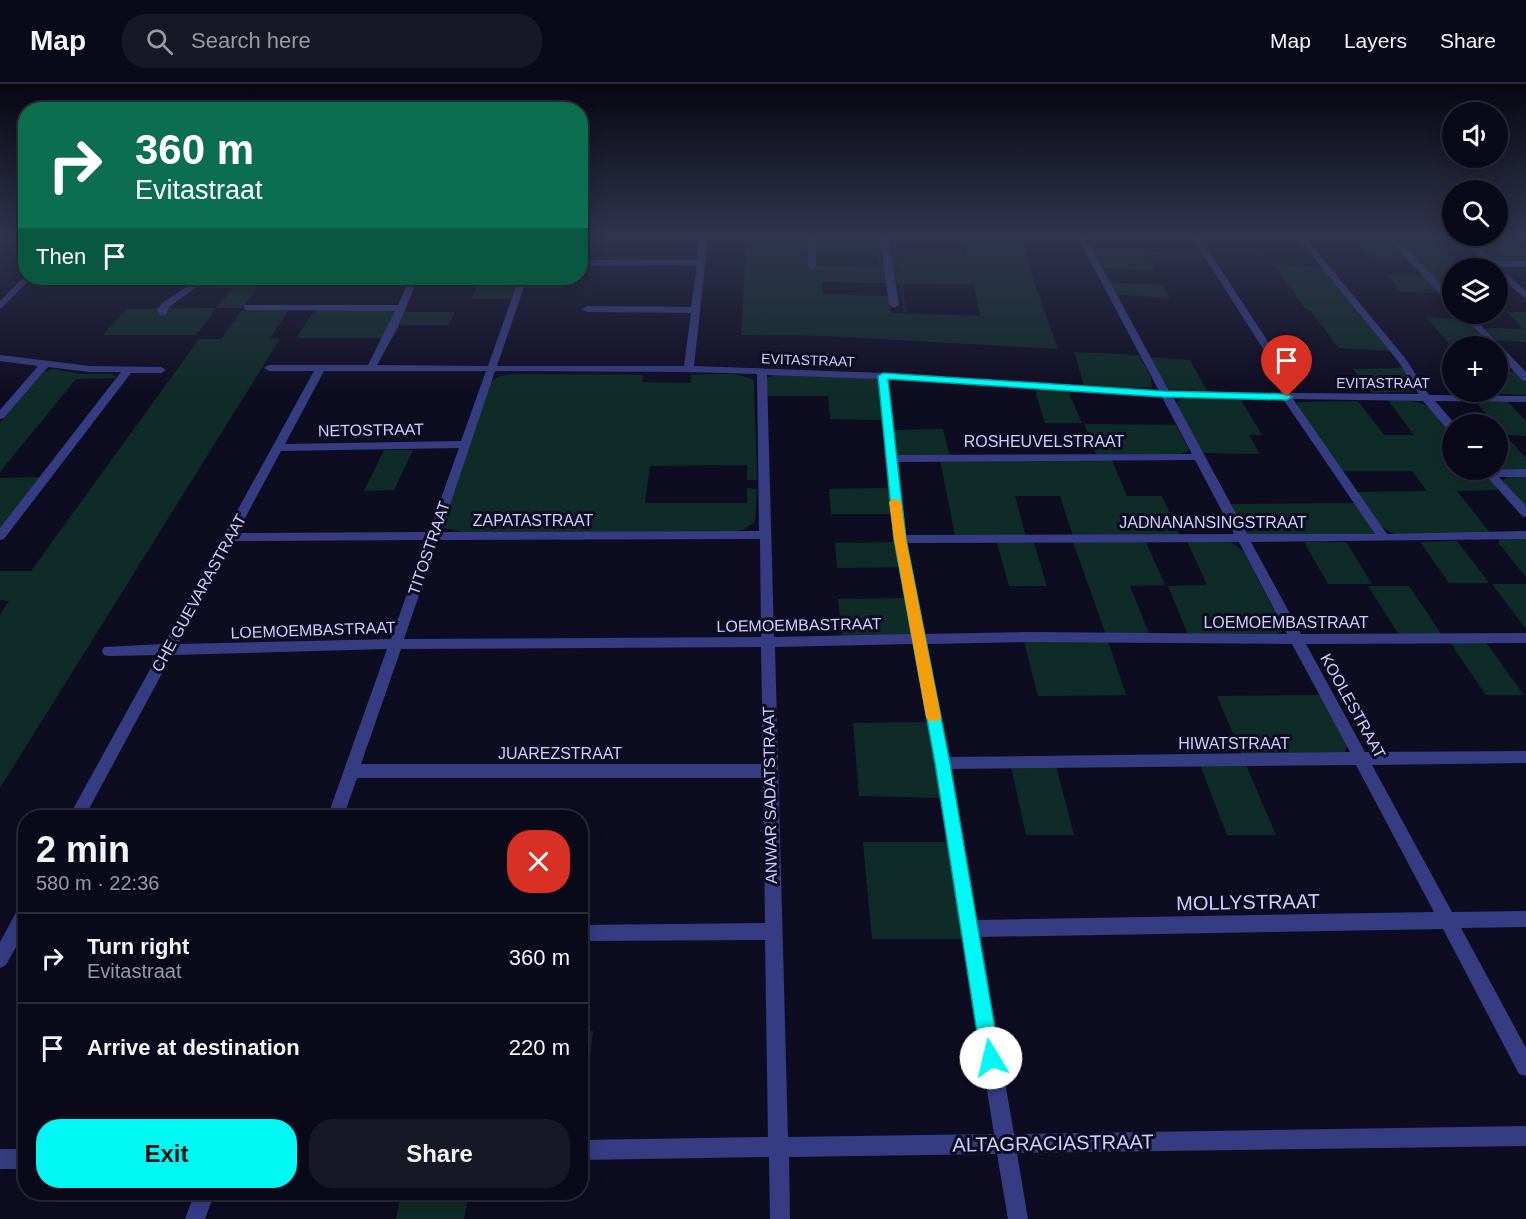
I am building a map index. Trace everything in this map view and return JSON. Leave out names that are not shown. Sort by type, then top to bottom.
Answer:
[{"type":"street","points":[[0,306],[17,289]]},
{"type":"street","points":[[163,313],[165,305],[189,289]]},
{"type":"street","points":[[370,368],[393,327],[409,289]]},
{"type":"street","name":"TITOSTRAAT","points":[[338,810],[519,289]]},
{"type":"street","points":[[689,369],[697,289]]},
{"type":"street","points":[[892,289],[894,305]]},
{"type":"street","name":"KOOLESTRAAT","points":[[1108,289],[1526,1067]]},
{"type":"street","points":[[1230,289],[1279,366],[1287,397],[1383,538]]},
{"type":"street","points":[[1344,289],[1402,360],[1425,396],[1442,416]]},
{"type":"street","points":[[0,291],[14,292]]},
{"type":"street","points":[[247,307],[400,308]]},
{"type":"street","points":[[587,309],[695,310]]},
{"type":"street","points":[[1475,324],[1486,336]]},
{"type":"street","points":[[0,357],[90,369],[161,370]]},
{"type":"street","points":[[1508,359],[1526,378]]},
{"type":"street","points":[[0,416],[45,364]]},
{"type":"street","name":"EVITASTRAAT","points":[[268,368],[689,369],[883,376],[1163,394],[1526,399]]},
{"type":"street","name":"CHE GUEVARASTRAAT","points":[[80,810],[321,368]]},
{"type":"street","points":[[0,536],[128,370]]},
{"type":"street","name":"ANWAR SADATSTRAAT","points":[[762,372],[780,1219]]},
{"type":"street","points":[[883,376],[900,539],[942,763],[1018,1219]]},
{"type":"street","name":"NETOSTRAAT","points":[[278,448],[465,444]]},
{"type":"street","name":"ROSHEUVELSTRAAT","points":[[890,459],[1199,457]]},
{"type":"street","points":[[1508,472],[1526,473]]},
{"type":"street","points":[[1496,480],[1526,513]]},
{"type":"street","name":"ZAPATASTRAAT","points":[[230,537],[765,535]]},
{"type":"street","name":"JADNANANSINGSTRAAT","points":[[900,539],[1383,538],[1526,535]]},
{"type":"street","name":"LOEMOEMBASTRAAT","points":[[109,651],[396,644],[766,642],[1030,637],[1526,638]]},
{"type":"street","name":"HIWATSTRAAT","points":[[942,763],[1526,757]]},
{"type":"street","name":"JUAREZSTRAAT","points":[[351,771],[769,771]]},
{"type":"street","name":"MOLLYSTRAAT","points":[[970,928],[1526,919]]},
{"type":"street","points":[[0,958],[18,925]]},
{"type":"street","points":[[588,933],[773,931]]},
{"type":"street","name":"ALTAGRACIASTRAAT","points":[[588,1150],[1526,1136]]},
{"type":"street","points":[[0,1159],[18,1159]]},
{"type":"street","points":[[195,1219],[202,1200]]},
{"type":"green space","points":[[232,289],[256,289],[242,308],[217,308],[196,335],[103,335],[126,309],[216,308]]},
{"type":"green space","points":[[476,289],[515,289],[511,299],[471,299]]},
{"type":"green space","points":[[744,289],[823,289],[823,294],[888,296],[891,313],[980,316],[975,289],[1037,289],[1058,349],[825,336],[741,335]]},
{"type":"green space","points":[[1111,289],[1165,289],[1170,298],[1114,294]]},
{"type":"green space","points":[[1292,289],[1341,289],[1391,351],[1338,348],[1312,312],[1305,308]]},
{"type":"green space","points":[[1399,289],[1438,289],[1442,293],[1401,292]]},
{"type":"green space","points":[[242,310],[289,310],[270,338],[280,339],[0,788],[0,614],[9,601],[0,600],[0,571],[31,571],[199,339],[221,339]]},
{"type":"green space","points":[[392,310],[394,313],[384,338],[296,338],[314,311]]},
{"type":"green space","points":[[404,312],[454,312],[449,325],[398,325]]},
{"type":"green space","points":[[1508,312],[1526,312],[1526,342],[1508,341],[1508,336],[1492,336],[1484,328],[1523,329]]},
{"type":"green space","points":[[1426,317],[1442,318],[1442,324],[1472,324],[1484,336],[1442,336]]},
{"type":"green space","points":[[1074,352],[1139,355],[1151,378],[1152,387],[1084,385]]},
{"type":"green space","points":[[1148,357],[1190,360],[1207,391],[1168,389]]},
{"type":"green space","points":[[1404,368],[1417,391],[1372,393],[1353,369]]},
{"type":"green space","points":[[52,369],[81,374],[112,374],[116,378],[76,379],[0,472],[0,423],[44,372]]},
{"type":"green space","points":[[1508,371],[1517,371],[1526,382],[1526,395],[1508,394]]},
{"type":"green space","points":[[514,374],[643,375],[642,382],[691,383],[691,375],[723,374],[739,375],[754,380],[757,480],[747,480],[747,465],[650,466],[645,503],[747,503],[747,488],[757,489],[755,522],[743,530],[734,531],[463,532],[442,528],[490,382],[500,376]]},
{"type":"green space","points":[[776,375],[874,378],[879,382],[884,420],[830,419],[828,396],[767,396],[767,378]]},
{"type":"green space","points":[[1037,389],[1068,391],[1082,423],[1045,423],[1036,395]]},
{"type":"green space","points":[[1184,398],[1241,400],[1262,435],[1249,435],[1260,454],[1201,453],[1175,403]]},
{"type":"green space","points":[[1388,400],[1419,402],[1431,409],[1442,421],[1442,480],[1490,480],[1499,490],[1457,491],[1491,534],[1399,535],[1378,524],[1354,492],[1427,491],[1412,471],[1340,471],[1296,404],[1298,402],[1358,401],[1384,435],[1414,435]]},
{"type":"green space","points":[[1476,402],[1508,402],[1526,421],[1526,436],[1508,435],[1508,414],[1486,414]]},
{"type":"green space","points":[[1084,424],[1176,425],[1189,450],[1179,455],[1096,454]]},
{"type":"green space","points":[[943,429],[950,457],[895,455],[891,430]]},
{"type":"green space","points":[[1508,438],[1526,458],[1526,471],[1508,470]]},
{"type":"green space","points":[[384,450],[413,450],[394,490],[364,491]]},
{"type":"green space","points":[[940,460],[1112,460],[1127,496],[1162,496],[1180,536],[1073,536],[1060,496],[1015,496],[1026,537],[955,536]]},
{"type":"green space","points":[[1526,475],[1526,508],[1503,481],[1508,480],[1508,476]]},
{"type":"green space","points":[[42,477],[0,530],[0,478]]},
{"type":"green space","points":[[889,488],[893,514],[831,514],[829,489]]},
{"type":"green space","points":[[1354,503],[1375,532],[1373,534],[1246,534],[1228,504]]},
{"type":"green space","points":[[1526,538],[1526,577],[1499,544],[1499,539]]},
{"type":"green space","points":[[1187,541],[1230,541],[1244,552],[1279,620],[1282,631],[1275,635],[1188,635],[1168,586],[1207,585]]},
{"type":"green space","points":[[1457,541],[1489,583],[1449,583],[1420,542]]},
{"type":"green space","points":[[897,542],[901,567],[837,568],[835,543]]},
{"type":"green space","points":[[1073,542],[1146,542],[1165,585],[1130,586],[1150,636],[1106,635]]},
{"type":"green space","points":[[1304,542],[1346,542],[1372,584],[1328,584]]},
{"type":"green space","points":[[997,543],[1034,543],[1047,586],[1009,586]]},
{"type":"green space","points":[[1492,584],[1526,584],[1526,629]]},
{"type":"green space","points":[[1368,586],[1409,586],[1442,635],[1399,635]]},
{"type":"green space","points":[[908,598],[912,634],[908,637],[842,639],[838,599]]},
{"type":"green space","points":[[1108,641],[1126,695],[1038,696],[1024,642]]},
{"type":"green space","points":[[1449,641],[1485,641],[1524,695],[1486,695]]},
{"type":"green space","points":[[1321,695],[1347,746],[1344,754],[1242,755],[1217,696]]},
{"type":"green space","points":[[930,722],[943,798],[859,796],[853,723]]},
{"type":"green space","points":[[1200,765],[1246,765],[1276,835],[1227,835]]},
{"type":"green space","points":[[1011,766],[1056,766],[1074,835],[1026,835]]},
{"type":"green space","points":[[863,842],[950,842],[966,939],[872,939]]},
{"type":"green space","points":[[588,1031],[593,1031],[588,1076]]},
{"type":"green space","points":[[400,1200],[468,1200],[464,1219],[396,1219]]},
{"type":"waterway","points":[[901,289],[905,311]]},
{"type":"slow traffic","points":[[895,502],[934,717]]},
{"type":"route","points":[[991,1058],[942,763],[900,539],[883,376],[1163,394],[1287,397]]}]
